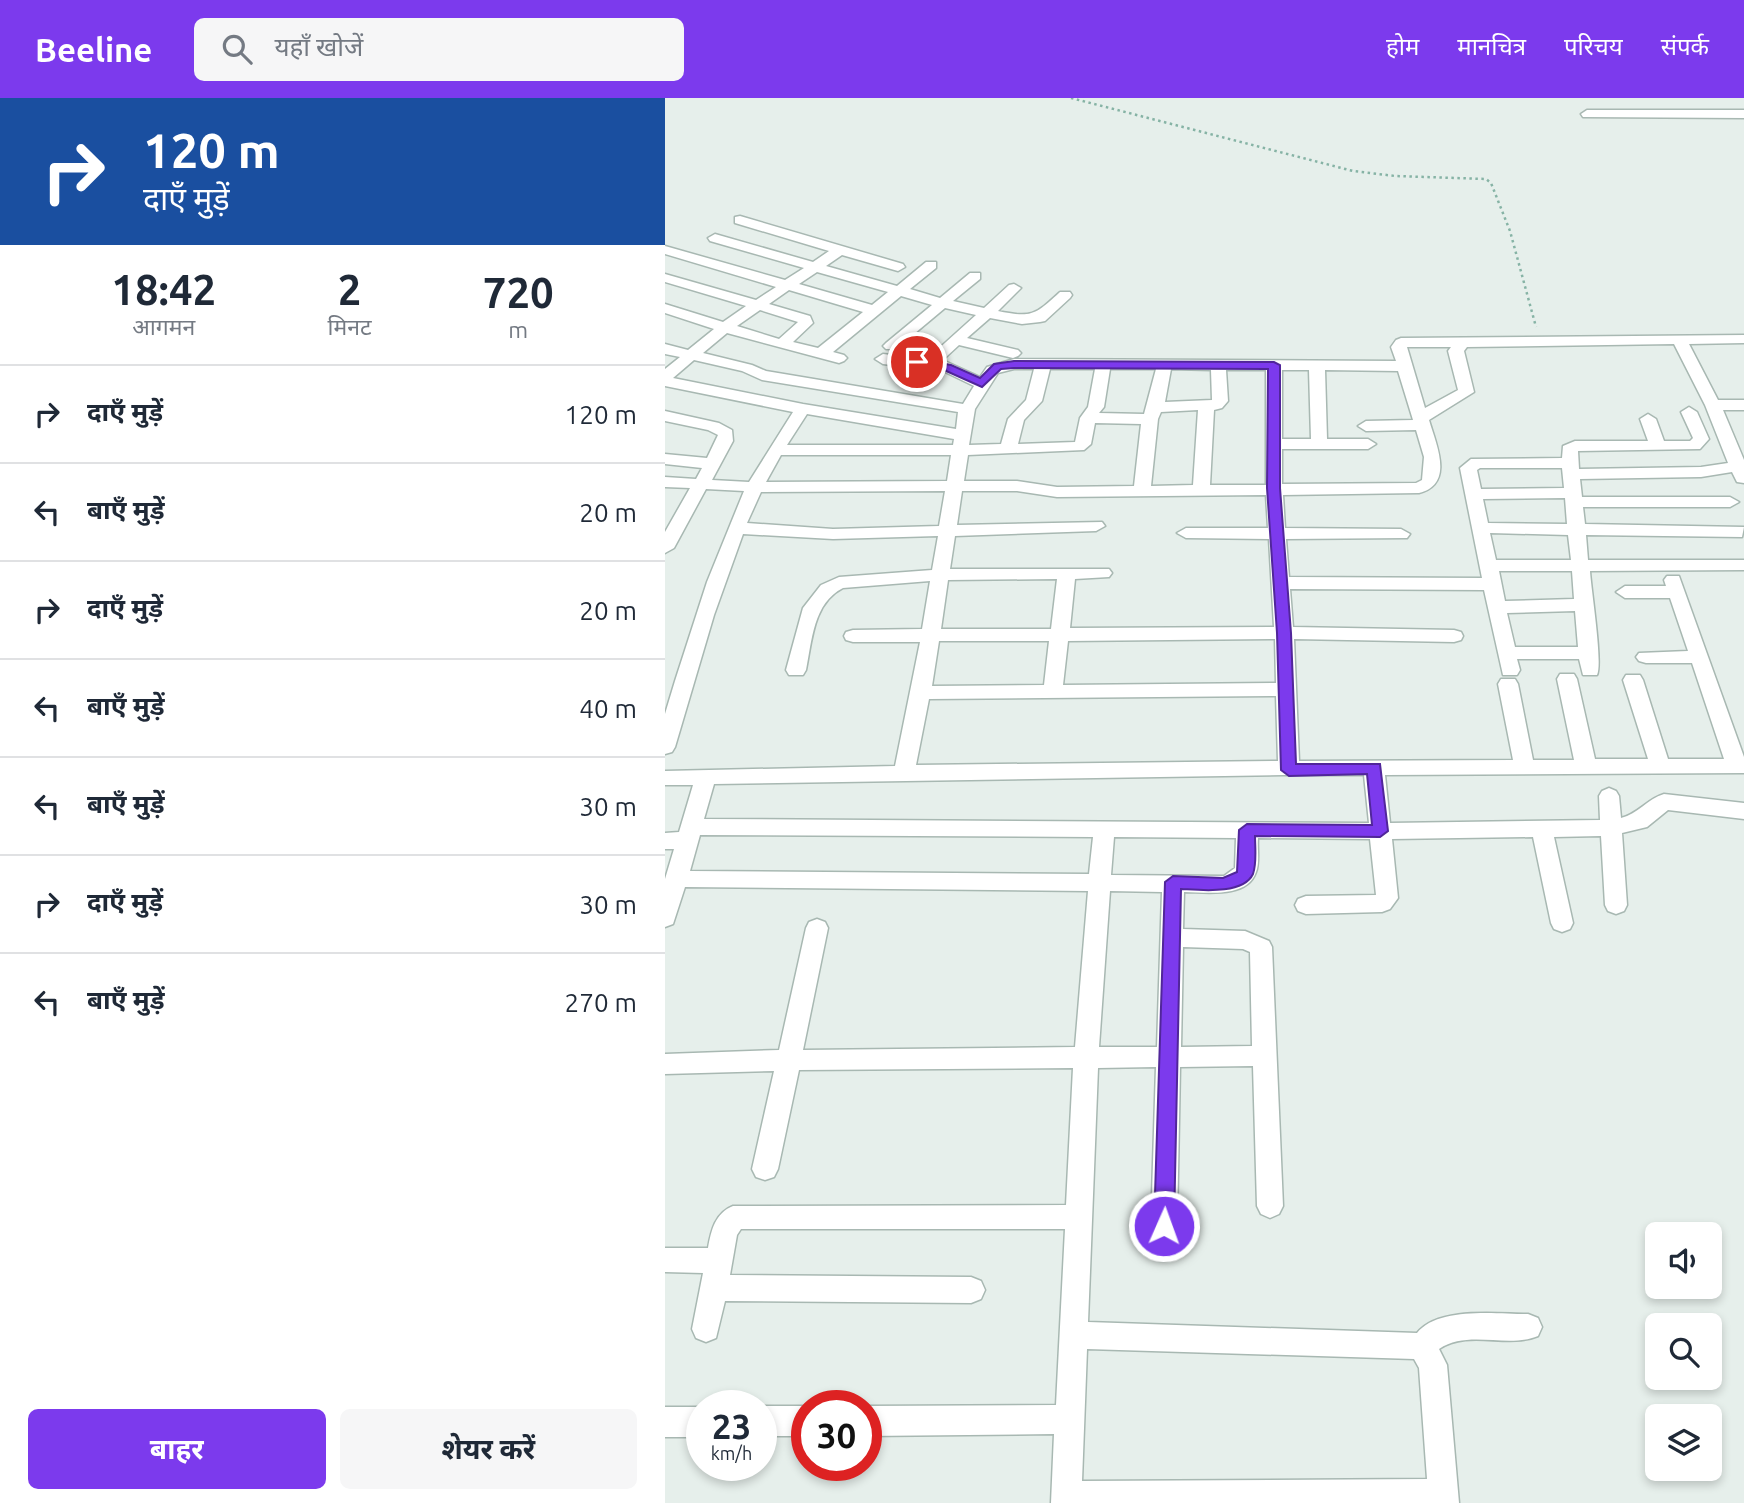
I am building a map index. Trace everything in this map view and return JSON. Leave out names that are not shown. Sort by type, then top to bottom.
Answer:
[{"type":"street","points":[[1608,98],[1616,114]]},
{"type":"street","points":[[1670,98],[1679,114]]},
{"type":"street","points":[[1731,98],[1742,114]]},
{"type":"street","points":[[1587,114],[1742,114]]},
{"type":"street","points":[[740,220],[898,267]]},
{"type":"street","points":[[715,238],[941,303],[1022,320],[1035,320],[1065,295]]},
{"type":"street","points":[[666,250],[875,311]]},
{"type":"street","points":[[665,379],[724,328],[840,250]]},
{"type":"street","points":[[822,353],[931,265]]},
{"type":"street","points":[[975,276],[887,353],[947,367],[982,384]]},
{"type":"street","points":[[665,278],[759,304],[806,321],[782,344]]},
{"type":"street","points":[[941,354],[1014,288]]},
{"type":"street","points":[[665,308],[724,328],[839,358]]},
{"type":"street","points":[[956,340],[1013,353]]},
{"type":"street","points":[[1524,766],[1491,575],[1468,468],[1472,463],[1702,472],[1742,470],[1713,405],[1679,340]]},
{"type":"street","points":[[665,482],[755,487],[1017,486],[1057,492],[1274,488],[1409,489],[1426,486],[1433,476],[1433,468],[1399,347],[1401,343],[1744,340]]},
{"type":"street","points":[[1273,444],[1319,444],[1368,452],[1366,422],[1421,421],[1465,394],[1456,351],[1464,341]]},
{"type":"street","points":[[665,349],[747,368],[762,375],[967,409]]},
{"type":"street","points":[[1007,449],[1016,419],[1034,401],[1043,364]]},
{"type":"street","points":[[665,379],[960,443],[1007,449],[1081,446],[1088,418],[1096,407],[1103,365]]},
{"type":"street","points":[[1142,490],[1153,413],[1164,365]]},
{"type":"street","points":[[1088,418],[1206,407],[1219,403],[1218,365]]},
{"type":"street","points":[[1274,365],[1274,488],[1284,633],[1289,770]]},
{"type":"street","points":[[904,773],[921,693],[967,409],[982,384],[998,366],[1405,366]]},
{"type":"street","points":[[1317,366],[1319,444]]},
{"type":"street","points":[[1713,405],[1744,405]]},
{"type":"street","points":[[1201,489],[1206,407]]},
{"type":"street","points":[[665,747],[715,585],[737,528],[775,450],[803,409]]},
{"type":"street","points":[[1508,669],[1590,662],[1568,452],[1571,447],[1694,446],[1701,442],[1689,412]]},
{"type":"street","points":[[665,416],[724,430],[725,442],[701,485],[672,521],[665,548]]},
{"type":"street","points":[[1648,419],[1658,446]]},
{"type":"street","points":[[775,450],[960,443]]},
{"type":"street","points":[[665,459],[713,464]]},
{"type":"street","points":[[1473,494],[1730,502]]},
{"type":"street","points":[[737,528],[833,534],[1095,526]]},
{"type":"street","points":[[1481,528],[1742,531]]},
{"type":"street","points":[[1185,533],[1401,534]]},
{"type":"street","points":[[1279,583],[1491,575],[1580,564],[1744,565]]},
{"type":"street","points":[[796,670],[814,602],[824,589],[851,581],[939,575],[1103,573]]},
{"type":"street","points":[[1053,690],[1067,574]]},
{"type":"street","points":[[665,778],[1098,769],[1740,766],[1698,657],[1675,586],[1625,592]]},
{"type":"street","points":[[1497,607],[1584,605]]},
{"type":"street","points":[[853,636],[1061,633],[1454,636]]},
{"type":"street","points":[[1646,657],[1698,657]]},
{"type":"street","points":[[1567,678],[1586,766]]},
{"type":"street","points":[[1633,680],[1660,766]]},
{"type":"street","points":[[921,693],[1286,689]]},
{"type":"street","points":[[1306,905],[1386,901],[1374,768]]},
{"type":"street","points":[[665,918],[706,778]]},
{"type":"street","points":[[1609,796],[1616,905]]},
{"type":"street","points":[[665,841],[689,834],[1104,828],[1380,831],[1610,828],[1639,822],[1664,802],[1744,811]]},
{"type":"street","points":[[1104,828],[1086,1056],[1066,1499],[1390,1496],[1443,1498],[1433,1365],[1424,1349]]},
{"type":"street","points":[[1542,829],[1562,923]]},
{"type":"street","points":[[676,879],[1224,884],[1243,876],[1246,871],[1247,830]]},
{"type":"street","points":[[1164,1226],[1173,882]]},
{"type":"street","points":[[765,1169],[817,928]]},
{"type":"street","points":[[1170,938],[1245,940],[1258,944],[1262,951],[1270,1206]]},
{"type":"street","points":[[665,1064],[1086,1056],[1265,1056]]},
{"type":"street","points":[[706,1329],[726,1226],[733,1218],[1078,1217]]},
{"type":"street","points":[[665,1260],[718,1261]]},
{"type":"street","points":[[713,1288],[971,1290]]},
{"type":"street","points":[[1424,1349],[1430,1337],[1445,1328],[1528,1327]]},
{"type":"street","points":[[1074,1335],[1385,1345],[1424,1349]]},
{"type":"street","points":[[882,1421],[1069,1419]]},
{"type":"street","points":[[665,1422],[686,1422]]},
{"type":"path","points":[[1071,98],[1345,169],[1395,176],[1486,179],[1491,183],[1510,230],[1537,331],[1553,341]]},
{"type":"route","points":[[917,362],[947,367],[982,384],[998,366],[1014,364],[1274,365],[1274,488],[1284,633],[1289,770],[1374,768],[1380,831],[1247,830],[1246,871],[1243,876],[1224,884],[1173,882],[1164,1226]]}]
